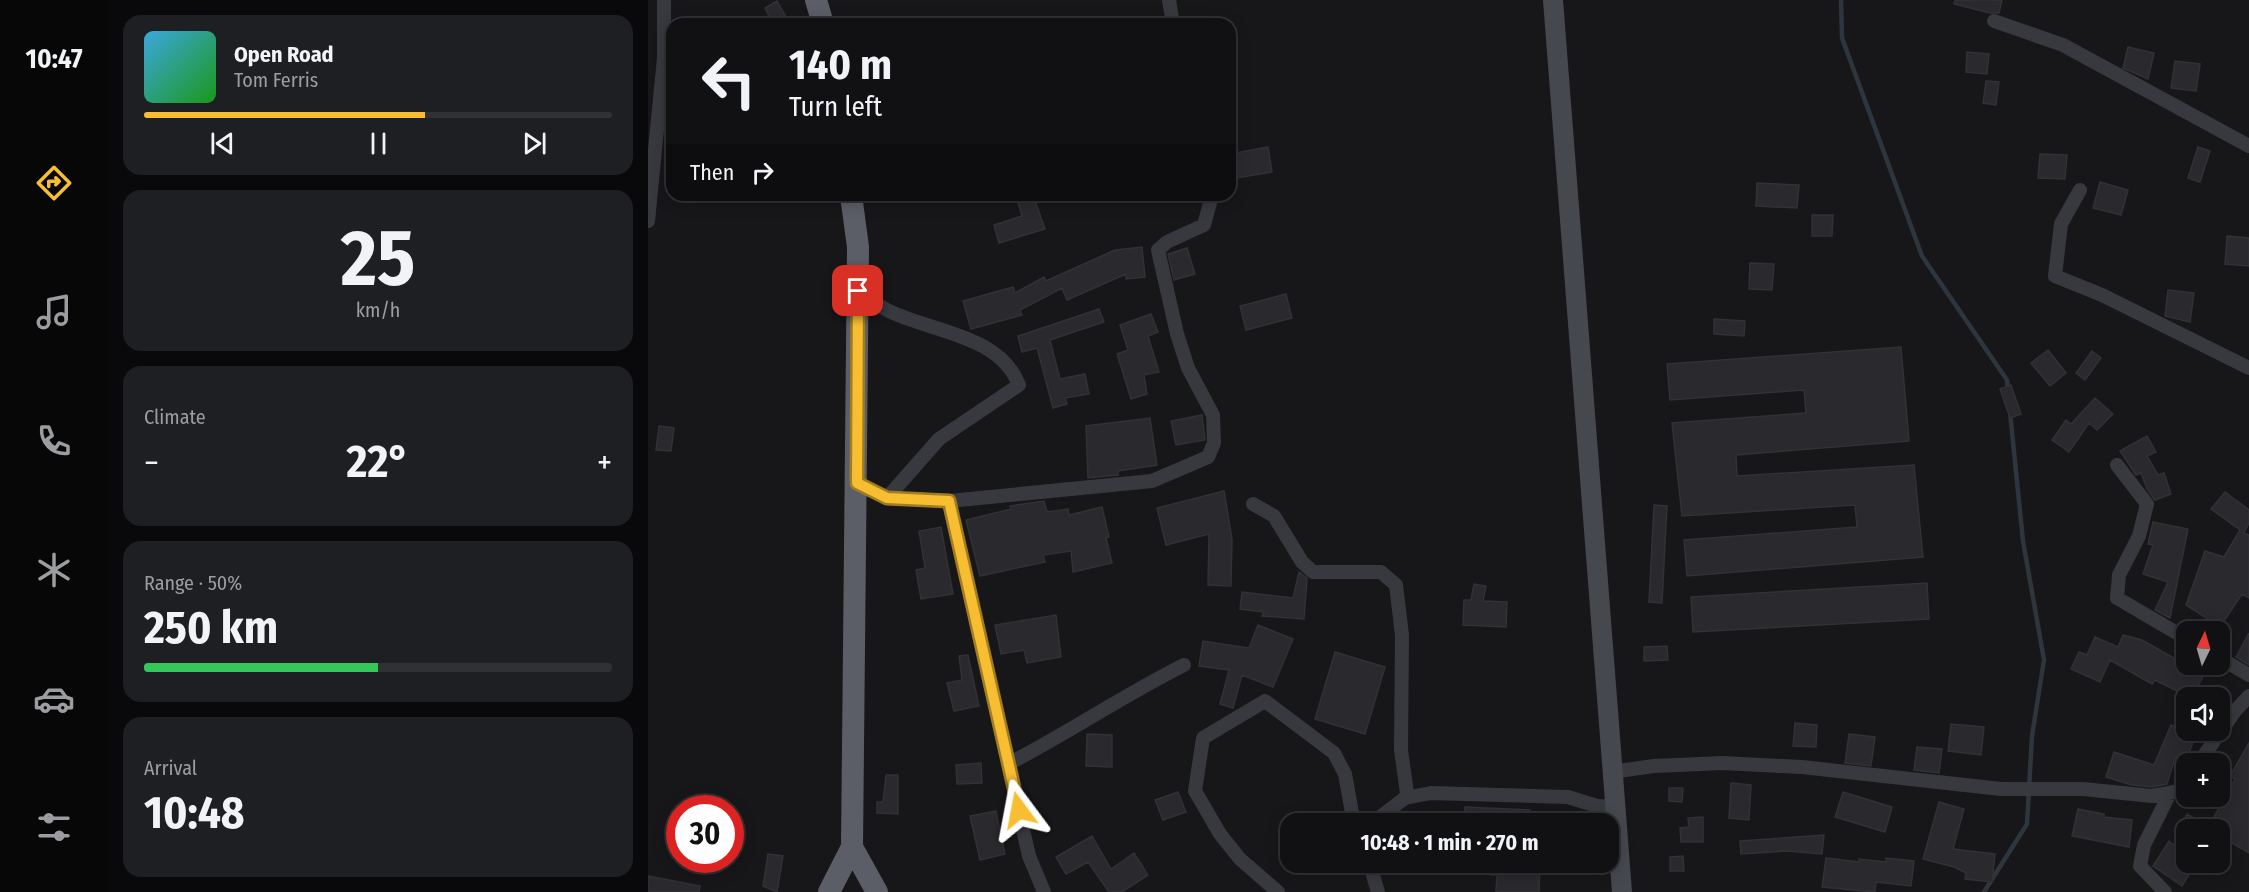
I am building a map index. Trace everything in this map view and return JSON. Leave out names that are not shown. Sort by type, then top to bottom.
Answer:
[{"type":"highway","points":[[816,0],[821,18]]},
{"type":"highway","points":[[830,892],[852,848],[858,247],[852,201]]},
{"type":"highway","points":[[852,848],[877,892]]},
{"type":"main road","points":[[1553,0],[1622,892]]},
{"type":"street","points":[[648,221],[664,58],[664,0]]},
{"type":"street","points":[[1169,0],[1172,18]]},
{"type":"street","points":[[1994,21],[2063,45],[2249,146]]},
{"type":"street","points":[[2080,190],[2061,224],[2055,276],[2102,295],[2249,369]]},
{"type":"street","points":[[857,483],[887,498],[949,501],[1152,481],[1208,457],[1214,443],[1212,415],[1188,368],[1177,334],[1158,250],[1167,242],[1204,225],[1210,201]]},
{"type":"street","points":[[858,291],[890,312],[986,348],[1013,370],[1019,385],[939,439],[887,498]]},
{"type":"street","points":[[2117,465],[2147,504],[2139,536],[2119,575],[2117,597],[2176,632]]},
{"type":"street","points":[[949,501],[1029,856],[1044,892]]},
{"type":"street","points":[[1253,504],[1274,516],[1302,562],[1313,572],[1381,572],[1396,585],[1402,635],[1401,750],[1407,794],[1405,798]]},
{"type":"street","points":[[2230,664],[2249,675]]},
{"type":"street","points":[[1008,764],[1062,736],[1145,684],[1184,665]]},
{"type":"street","points":[[2206,753],[2235,711],[2249,696]]},
{"type":"street","points":[[1278,892],[1240,859],[1220,834],[1195,791],[1203,738],[1265,701],[1334,753],[1345,774],[1352,813]]},
{"type":"street","points":[[1611,772],[1654,766],[1723,763],[1802,767],[2001,789],[2083,789],[2152,796],[2169,795],[2176,792]]},
{"type":"street","points":[[1385,813],[1405,798],[1431,793],[1568,796],[1597,806],[1614,807]]},
{"type":"street","points":[[2165,892],[2140,866],[2144,845],[2169,795]]},
{"type":"street","points":[[1372,873],[1378,892]]},
{"type":"building","points":[[1955,0],[2002,0],[1999,13],[1990,13],[1954,4]]},
{"type":"building","points":[[777,1],[786,17],[770,18],[765,8]]},
{"type":"building","points":[[2128,47],[2154,53],[2148,79],[2123,68]]},
{"type":"building","points":[[1967,52],[1989,54],[1987,74],[1966,72]]},
{"type":"building","points":[[2175,61],[2200,64],[2196,91],[2171,88]]},
{"type":"building","points":[[1986,81],[1999,82],[1996,105],[1983,103]]},
{"type":"building","points":[[1268,147],[1272,172],[1236,178],[1236,153]]},
{"type":"building","points":[[2198,147],[2210,151],[2200,182],[2188,178]]},
{"type":"building","points":[[2040,154],[2067,155],[2065,179],[2038,178]]},
{"type":"building","points":[[2100,182],[2128,190],[2121,215],[2093,208]]},
{"type":"building","points":[[1757,183],[1799,185],[1797,208],[1756,206]]},
{"type":"building","points":[[1018,201],[1035,201],[1045,229],[999,243],[994,225],[1022,216]]},
{"type":"building","points":[[1812,215],[1833,215],[1832,236],[1812,236]]},
{"type":"building","points":[[2227,236],[2249,238],[2249,266],[2225,264]]},
{"type":"building","points":[[1142,247],[1145,277],[1126,279],[1126,274],[1067,300],[1062,288],[1020,310],[1022,315],[971,329],[963,301],[1013,287],[1015,293],[1044,277],[1046,281],[1115,250]]},
{"type":"building","points":[[1187,248],[1195,274],[1174,280],[1168,254]]},
{"type":"building","points":[[1750,263],[1774,264],[1772,290],[1749,289]]},
{"type":"building","points":[[2168,290],[2194,293],[2190,322],[2165,316]]},
{"type":"building","points":[[1286,294],[1292,318],[1246,330],[1240,306]]},
{"type":"building","points":[[1099,309],[1104,322],[1050,340],[1060,379],[1085,374],[1089,394],[1065,398],[1067,404],[1053,408],[1037,348],[1022,352],[1018,336]]},
{"type":"building","points":[[1151,314],[1158,332],[1148,336],[1159,372],[1144,375],[1147,394],[1131,399],[1117,354],[1128,350],[1120,325]]},
{"type":"building","points":[[1714,319],[1745,321],[1744,336],[1714,334]]},
{"type":"building","points":[[1901,347],[1909,441],[1736,455],[1737,476],[1914,465],[1923,557],[1687,576],[1684,540],[1857,527],[1855,505],[1682,516],[1672,423],[1806,413],[1804,390],[1670,400],[1667,364]]},
{"type":"building","points":[[2048,350],[2066,373],[2050,386],[2031,363]]},
{"type":"building","points":[[2092,351],[2101,358],[2085,380],[2076,373]]},
{"type":"building","points":[[2011,385],[2021,414],[2010,418],[2000,389]]},
{"type":"building","points":[[2095,398],[2113,414],[2097,430],[2089,423],[2069,452],[2052,440],[2066,420],[2071,424]]},
{"type":"building","points":[[1202,415],[1205,440],[1176,445],[1171,421]]},
{"type":"building","points":[[1150,418],[1157,465],[1118,471],[1118,475],[1088,478],[1086,426]]},
{"type":"building","points":[[659,426],[674,428],[671,451],[656,450]]},
{"type":"building","points":[[2147,436],[2156,452],[2147,456],[2158,475],[2164,473],[2171,494],[2155,500],[2147,489],[2141,473],[2136,475],[2120,451]]},
{"type":"building","points":[[1224,491],[1232,539],[1231,586],[1208,585],[1209,534],[1166,545],[1157,508]]},
{"type":"building","points":[[2225,492],[2249,510],[2249,523],[2244,533],[2249,535],[2249,598],[2242,594],[2224,621],[2211,621],[2186,605],[2205,551],[2224,557],[2240,530],[2211,509]]},
{"type":"building","points":[[1044,501],[1047,512],[1068,509],[1069,515],[1102,507],[1112,563],[1073,572],[1071,551],[1043,555],[1045,562],[980,576],[966,520],[1011,509],[1010,506]]},
{"type":"building","points":[[1654,505],[1667,506],[1662,603],[1649,602]]},
{"type":"building","points":[[2153,522],[2188,529],[2170,618],[2155,610],[2168,582],[2143,574],[2153,545],[2148,544]]},
{"type":"building","points":[[941,527],[953,594],[921,599],[916,570],[925,568],[919,531]]},
{"type":"building","points":[[1299,572],[1307,578],[1304,619],[1262,616],[1264,612],[1240,609],[1242,592],[1293,598]]},
{"type":"building","points":[[1927,583],[1929,619],[1693,632],[1691,597]]},
{"type":"building","points":[[1474,584],[1486,586],[1483,601],[1507,602],[1506,627],[1463,625],[1464,600],[1471,600]]},
{"type":"building","points":[[1056,615],[1061,657],[1027,663],[1024,650],[1001,654],[995,625]]},
{"type":"building","points":[[1258,625],[1293,639],[1273,687],[1242,675],[1233,708],[1220,704],[1229,670],[1199,666],[1203,641],[1249,648]]},
{"type":"building","points":[[2249,633],[2249,665],[2236,657]]},
{"type":"building","points":[[2123,635],[2142,640],[2176,659],[2176,675],[2204,675],[2197,687],[2176,687],[2176,690],[2155,680],[2152,684],[2110,660],[2100,682],[2071,669],[2079,652],[2087,655],[2095,637],[2118,647]]},
{"type":"building","points":[[1667,646],[1668,660],[1644,661],[1644,647]]},
{"type":"building","points":[[1335,652],[1385,667],[1365,734],[1315,719]]},
{"type":"building","points":[[968,655],[979,706],[954,711],[947,683],[962,680],[959,656]]},
{"type":"building","points":[[1795,723],[1817,725],[1816,747],[1793,746]]},
{"type":"building","points":[[1951,724],[1984,727],[1981,755],[1948,751]]},
{"type":"building","points":[[2171,725],[2176,727],[2176,741],[2194,741],[2189,753],[2176,753],[2167,784],[2152,787],[2132,785],[2106,777],[2114,752],[2154,765]]},
{"type":"building","points":[[1087,734],[1112,735],[1112,767],[1086,766]]},
{"type":"building","points":[[1849,734],[1875,737],[1871,766],[1845,763]]},
{"type":"building","points":[[2249,743],[2249,853],[2230,842],[2230,819],[2213,819],[2220,807],[2230,807],[2230,788],[2235,779],[2230,776]]},
{"type":"building","points":[[1917,747],[1942,749],[1939,773],[1914,770]]},
{"type":"building","points":[[981,763],[982,783],[957,784],[956,765]]},
{"type":"building","points":[[886,775],[898,775],[898,814],[877,813],[877,802],[883,802]]},
{"type":"building","points":[[1731,783],[1751,785],[1749,820],[1729,818]]},
{"type":"building","points":[[1669,788],[1683,788],[1682,802],[1669,801]]},
{"type":"building","points":[[1178,792],[1186,812],[1163,820],[1155,800]]},
{"type":"building","points":[[1843,792],[1892,807],[1885,832],[1835,817]]},
{"type":"building","points":[[1939,802],[1964,809],[1953,849],[1995,854],[1992,882],[1965,879],[1966,873],[1954,867],[1923,859]]},
{"type":"building","points":[[1465,807],[1530,810],[1530,813],[1465,813]]},
{"type":"building","points":[[2078,809],[2104,814],[2104,817],[2132,820],[2129,847],[2072,836]]},
{"type":"building","points":[[996,811],[1005,854],[980,860],[970,816]]},
{"type":"building","points":[[2187,814],[2196,819],[2185,819]]},
{"type":"building","points":[[1703,817],[1703,842],[1681,842],[1680,828],[1689,827],[1688,818]]},
{"type":"building","points":[[1824,835],[1822,854],[1787,851],[1741,854],[1740,841]]},
{"type":"building","points":[[1092,836],[1111,869],[1134,853],[1148,875],[1122,892],[1109,892],[1088,862],[1066,874],[1056,857]]},
{"type":"building","points":[[2176,840],[2176,873],[2190,873],[2182,886],[2153,866],[2169,841],[2174,845]]},
{"type":"building","points":[[768,854],[783,856],[777,892],[763,886]]},
{"type":"building","points":[[1683,856],[1684,871],[1670,871],[1670,857]]},
{"type":"building","points":[[1826,858],[1859,862],[1859,859],[1886,862],[1886,858],[1914,861],[1911,886],[1876,882],[1875,892],[1822,887]]},
{"type":"building","points":[[1491,873],[1540,873],[1539,892],[1496,892],[1497,875],[1491,875]]},
{"type":"building","points":[[648,876],[700,886],[699,892],[648,892]]},
{"type":"waterway","points":[[1841,0],[1842,38],[1922,256],[2007,380],[2008,391]]},
{"type":"waterway","points":[[1984,892],[2027,824],[2032,736],[2044,660],[2023,541],[2010,412]]},
{"type":"route","points":[[858,291],[857,483],[887,498],[949,501],[1019,810]]}]
